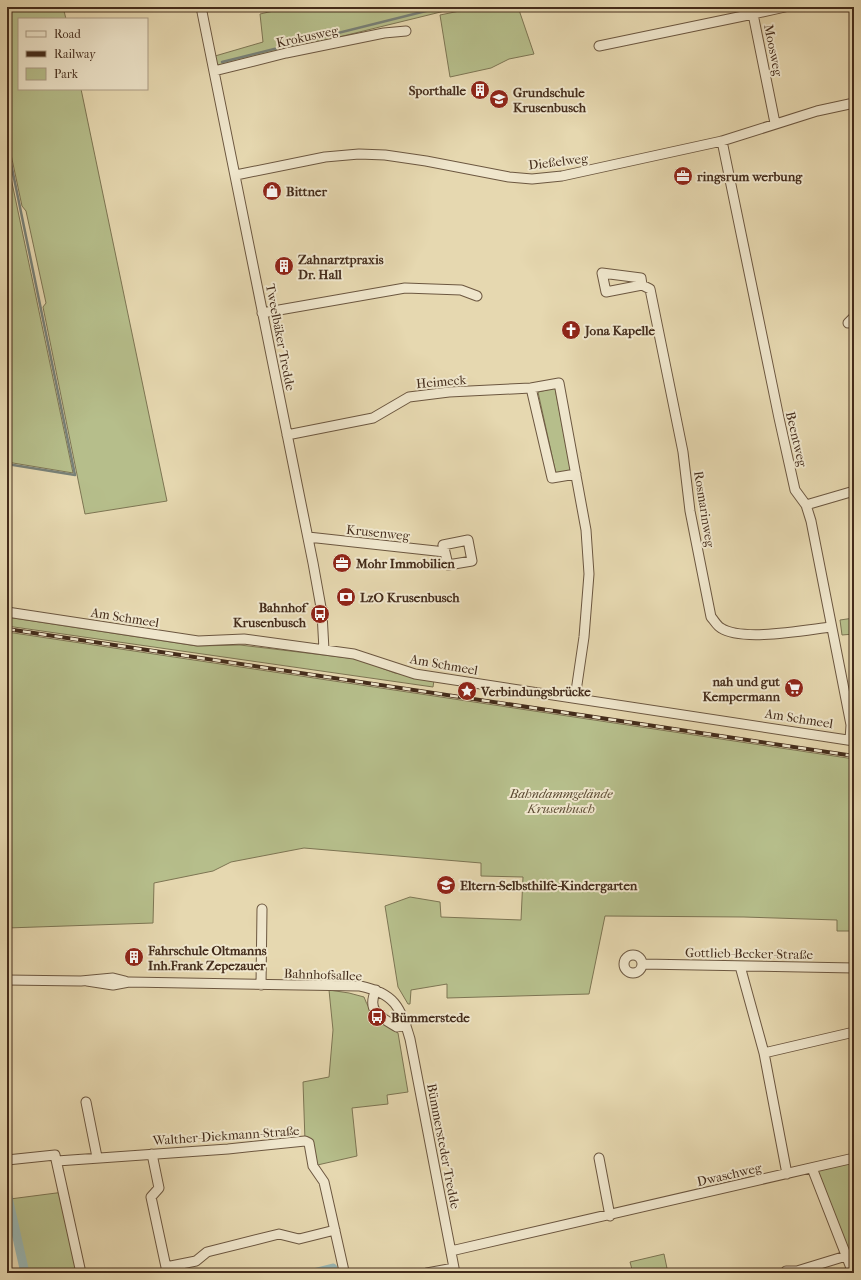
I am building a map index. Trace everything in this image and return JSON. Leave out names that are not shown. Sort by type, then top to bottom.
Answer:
[{"type":"street","name":"Tweelbäker Tredde","points":[[201,7],[308,537],[322,614],[324,650]]},
{"type":"street","name":"Moosweg","points":[[776,123],[754,14],[785,7]]},
{"type":"street","points":[[599,46],[754,14]]},
{"type":"street","name":"Krokusweg","points":[[214,71],[286,53],[384,33],[406,31]]},
{"type":"street","name":"Dießelweg","points":[[236,175],[324,157],[359,154],[419,160],[509,177],[532,179],[562,176],[722,141],[816,111],[854,103]]},
{"type":"street","name":"Beentweg","points":[[722,141],[778,418],[795,490],[806,505],[811,521],[851,725],[852,740]]},
{"type":"street","name":"Rosmarinweg","points":[[642,285],[650,289],[683,452],[690,511],[711,617],[721,628],[738,634],[770,634],[831,627]]},
{"type":"street","points":[[262,313],[405,288],[461,290],[477,296]]},
{"type":"street","name":"Heimeck","points":[[287,435],[373,418],[409,397],[449,392],[531,388],[559,383],[586,530],[589,574],[584,637],[575,698]]},
{"type":"street","points":[[531,388],[552,478],[576,474]]},
{"type":"street","points":[[806,505],[854,491]]},
{"type":"street","name":"Krusenweg","points":[[308,537],[445,552]]},
{"type":"street","name":"Am Schmeel","points":[[7,612],[198,641],[244,639],[354,654],[415,674],[852,740]]},
{"type":"street","points":[[261,985],[262,909]]},
{"type":"street","name":"Gottlieb-Becker-Straße","points":[[643,964],[854,968]]},
{"type":"street","points":[[740,966],[764,1053],[787,1174]]},
{"type":"street","name":"Bahnhofsallee","points":[[7,980],[87,981],[113,978],[129,982],[360,986],[380,991]]},
{"type":"street","points":[[380,991],[372,999],[372,1006],[381,1018],[397,1027],[406,1025]]},
{"type":"street","name":"Bümmersteder Tredde","points":[[380,991],[392,999],[398,1007],[406,1025],[454,1270]]},
{"type":"street","points":[[764,1053],[854,1034]]},
{"type":"street","points":[[86,1102],[97,1158]]},
{"type":"street","name":"Walther-Diekmann-Straße","points":[[57,1161],[228,1149],[305,1141],[309,1143],[313,1166],[324,1182],[344,1271],[347,1273]]},
{"type":"street","points":[[152,1154],[159,1188],[151,1197],[167,1270],[196,1261],[207,1252],[279,1234],[299,1239],[335,1230]]},
{"type":"street","points":[[7,1160],[55,1155],[81,1273]]},
{"type":"street","points":[[599,1158],[610,1216]]},
{"type":"street","name":"Dwaschweg","points":[[451,1251],[610,1216],[854,1158]]},
{"type":"street","points":[[812,1168],[853,1273]]},
{"type":"street","points":[[786,1271],[797,1271],[846,1256]]},
{"type":"street","points":[[427,1273],[454,1270]]},
{"type":"green space","points":[[7,7],[63,7],[66,18],[18,18],[18,90],[81,90],[167,501],[85,514],[43,307],[46,303],[26,211],[22,206],[9,145],[11,138],[7,118]]},
{"type":"green space","points":[[291,7],[461,7],[217,67],[215,56],[263,42],[260,14]]},
{"type":"green space","points":[[479,7],[518,7],[534,54],[509,59],[491,68],[450,77],[440,15]]},
{"type":"green space","points":[[7,159],[73,473],[7,462]]},
{"type":"green space","points":[[555,388],[571,472],[556,474],[538,392]]},
{"type":"green space","points":[[7,617],[197,646],[240,645],[357,659],[395,673],[434,680],[433,687],[7,626]]},
{"type":"green space","points":[[854,618],[854,634],[842,635],[840,620]]},
{"type":"green space","name":"Bahndammgelände Krusenbusch","points":[[7,632],[854,759],[854,931],[837,931],[837,920],[744,917],[605,916],[589,994],[447,998],[447,984],[411,990],[410,1004],[408,1004],[398,987],[385,906],[410,897],[440,902],[441,917],[521,920],[523,877],[481,876],[481,863],[304,848],[231,862],[213,871],[154,883],[153,923],[7,928]]},
{"type":"green space","points":[[329,990],[364,997],[373,1014],[398,1033],[408,1092],[387,1095],[388,1104],[352,1108],[357,1156],[313,1166],[305,1141],[303,1082],[329,1077],[333,1030]]},
{"type":"green space","points":[[854,1162],[854,1263],[817,1171]]},
{"type":"green space","points":[[64,1192],[77,1273],[23,1273],[10,1199]]},
{"type":"green space","points":[[664,1254],[668,1273],[633,1273],[630,1262]]},
{"type":"waterway","points":[[222,62],[442,7]]},
{"type":"waterway","points":[[7,144],[75,475],[7,464]]},
{"type":"waterway","points":[[7,1193],[25,1273]]},
{"type":"waterway","points":[[313,1273],[333,1268]]},
{"type":"railway","points":[[7,629],[854,756]]},
{"type":"place","name":"Sporthalle","points":[[480,90]]},
{"type":"place","name":"Grundschule Krusenbusch","points":[[499,99]]},
{"type":"place","name":"ringsrum werbung","points":[[683,176]]},
{"type":"place","name":"Bittner","points":[[272,191]]},
{"type":"place","name":"Zahnarztpraxis Dr. Hall","points":[[284,266]]},
{"type":"place","name":"Jona Kapelle","points":[[571,330]]},
{"type":"place","name":"Mohr Immobilien","points":[[342,563]]},
{"type":"place","name":"LzO Krusenbusch","points":[[346,597]]},
{"type":"place","name":"Bahnhof Krusenbusch","points":[[320,614]]},
{"type":"place","name":"nah und gut Kempermann","points":[[794,688]]},
{"type":"place","name":"Verbindungsbrücke","points":[[467,691]]},
{"type":"place","name":"Eltern-Selbsthilfe-Kindergarten","points":[[446,885]]},
{"type":"place","name":"Fahrschule Oltmanns Inh.Frank Zepezauer","points":[[134,957]]},
{"type":"place","name":"Bümmerstede","points":[[377,1017]]}]
